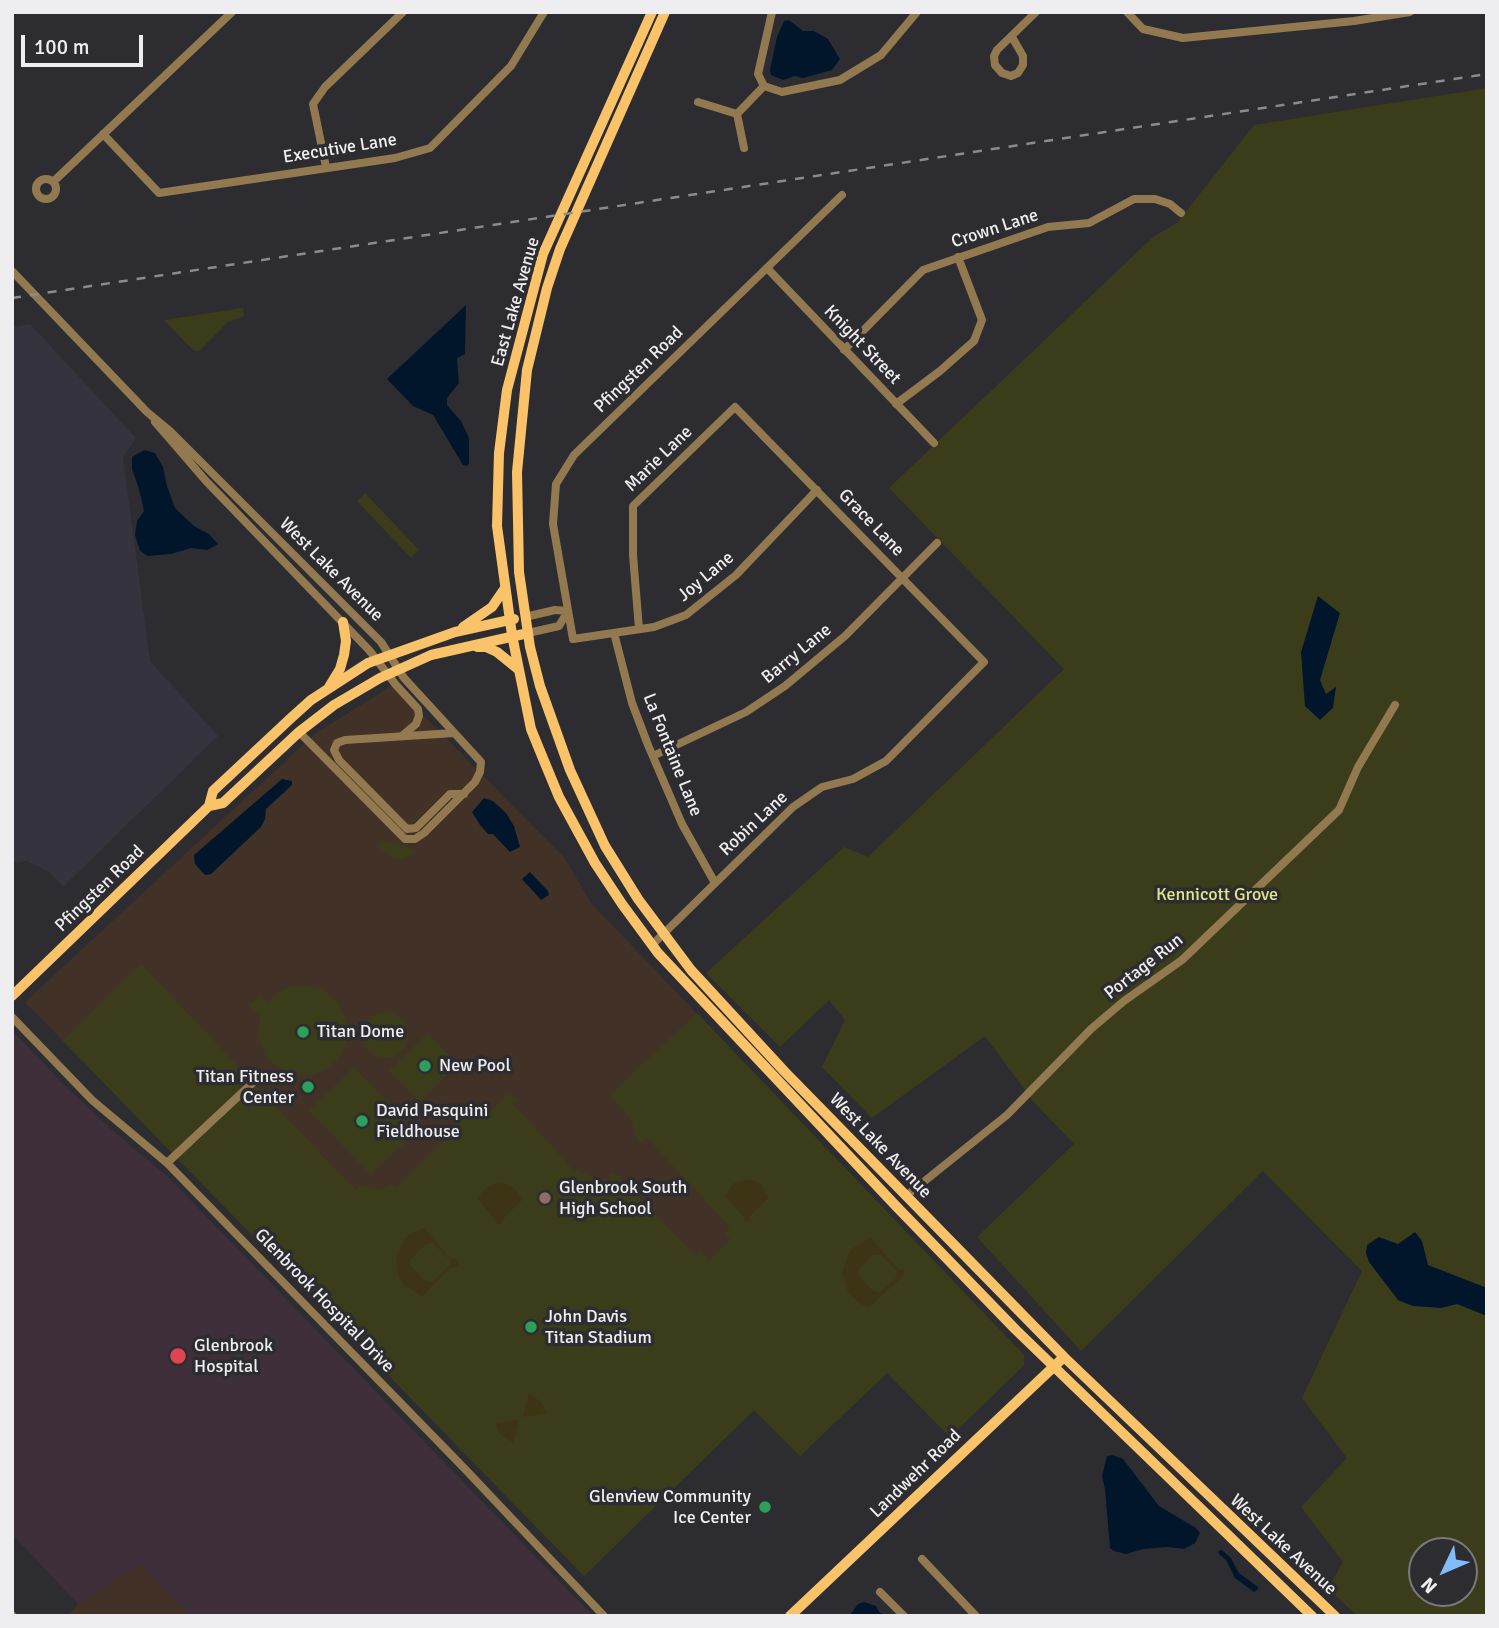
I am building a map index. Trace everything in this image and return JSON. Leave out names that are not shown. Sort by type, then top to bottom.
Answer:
[{"type":"main road","name":"East Lake Avenue","points":[[509,620],[497,526],[499,453],[507,390],[542,254],[652,12]]},
{"type":"main road","name":"East Lake Avenue","points":[[525,617],[519,572],[517,472],[524,393],[534,333],[559,248],[665,12]]},
{"type":"main road","points":[[455,632],[492,607],[505,588]]},
{"type":"main road","name":"Pfingsten Road","points":[[12,996],[209,806],[213,791],[291,718],[328,689],[388,655],[455,632],[525,617]]},
{"type":"main road","name":"West Lake Avenue","points":[[525,617],[540,686],[586,809],[605,846],[663,934],[691,970],[784,1071],[1064,1357],[1335,1616]]},
{"type":"main road","name":"West Lake Avenue","points":[[509,620],[531,729],[559,797],[595,863],[652,945],[895,1205],[1053,1367],[1312,1616]]},
{"type":"main road","points":[[328,689],[340,669],[344,655],[346,642],[343,622]]},
{"type":"main road","name":"Pfingsten Road","points":[[209,806],[223,803],[299,732],[347,697],[387,674],[463,646],[527,633]]},
{"type":"main road","points":[[463,646],[486,647],[502,655],[518,669]]},
{"type":"main road","name":"Landwehr Road","points":[[790,1616],[1064,1357]]},
{"type":"street","points":[[53,182],[232,12]]},
{"type":"street","points":[[326,167],[313,104],[325,87],[403,12]]},
{"type":"street","name":"Executive Lane","points":[[103,134],[159,193],[395,158],[430,148],[511,66],[544,12]]},
{"type":"street","points":[[772,12],[758,74],[764,86],[782,93],[839,80],[881,55],[917,12]]},
{"type":"street","points":[[1012,37],[1023,56],[1023,65],[1018,73],[1011,76],[1002,73],[995,65],[994,56],[1012,37],[1036,12]]},
{"type":"street","points":[[1127,12],[1143,29],[1182,38],[1409,12]]},
{"type":"street","points":[[737,114],[764,86]]},
{"type":"street","points":[[698,102],[737,114]]},
{"type":"street","points":[[737,114],[744,148]]},
{"type":"street","name":"Pfingsten Road","points":[[527,633],[559,626],[568,611],[553,524],[556,484],[574,455],[842,195]]},
{"type":"street","name":"Crown Lane","points":[[844,350],[923,270],[1048,227],[1089,223],[1134,200],[1156,199],[1170,204],[1181,213]]},
{"type":"street","points":[[896,404],[940,372],[974,341],[982,320],[958,257]]},
{"type":"street","name":"Knight Street","points":[[767,268],[934,443]]},
{"type":"street","name":"West Lake Avenue","points":[[12,271],[147,412],[170,431],[380,642],[398,670],[481,762],[478,778],[464,794]]},
{"type":"street","name":"Grace Lane","points":[[735,407],[984,662]]},
{"type":"street","name":"Marie Lane","points":[[639,629],[633,555],[633,506],[735,407]]},
{"type":"street","name":"West Lake Avenue","points":[[147,412],[206,481],[343,622],[418,709],[416,724],[403,735]]},
{"type":"street","name":"Joy Lane","points":[[568,611],[573,639],[653,627],[687,615],[736,575],[817,490]]},
{"type":"street","name":"Barry Lane","points":[[653,756],[746,712],[785,686],[845,636],[937,543]]},
{"type":"street","name":"Pfingsten Road","points":[[525,617],[555,610],[568,611]]},
{"type":"street","name":"La Fontaine Lane","points":[[614,633],[632,703],[653,756],[682,824],[715,883]]},
{"type":"street","name":"Robin Lane","points":[[652,945],[793,807],[822,787],[853,779],[886,761],[984,662]]},
{"type":"street","name":"Portage Run","points":[[906,1196],[1007,1115],[1091,1029],[1124,1000],[1182,960],[1339,810],[1358,767],[1395,705]]},
{"type":"street","points":[[299,732],[405,839],[420,836],[464,794]]},
{"type":"street","points":[[454,733],[341,741],[334,750],[335,755],[407,829],[416,828],[450,794],[464,794]]},
{"type":"street","name":"Glenbrook Hospital Drive","points":[[12,1017],[92,1100],[167,1163],[604,1616]]},
{"type":"street","points":[[167,1163],[261,1075]]},
{"type":"street","points":[[922,1559],[974,1615]]},
{"type":"street","points":[[880,1592],[904,1616]]},
{"type":"shaded area","points":[[30,324],[136,438],[123,457],[150,661],[218,736],[63,887],[49,872],[27,861],[12,863],[12,327]]},
{"type":"shaded area","name":"Glenbrook South High School","points":[[393,685],[564,857],[591,903],[1024,1355],[1024,1365],[950,1437],[887,1373],[800,1456],[754,1410],[584,1576],[25,1002],[315,734]]},
{"type":"shaded area","name":"Glenbrook Hospital","points":[[12,1030],[103,1122],[170,1179],[593,1616],[190,1616],[140,1564],[78,1604],[12,1534]]},
{"type":"shaded area","points":[[140,1563],[190,1616],[68,1616],[78,1604]]},
{"type":"green space","name":"Kennicott Grove","points":[[1487,88],[1487,1616],[1357,1616],[1328,1588],[1343,1562],[1301,1507],[1347,1458],[1302,1398],[1362,1271],[1263,1171],[1081,1351],[977,1237],[1074,1144],[1033,1101],[985,1036],[872,1118],[822,1067],[845,1020],[829,1000],[780,1047],[706,973],[844,847],[868,857],[1064,669],[889,488],[1153,237],[1177,223],[1254,125]]},
{"type":"green space","points":[[243,308],[244,316],[228,322],[199,351],[194,351],[164,320]]},
{"type":"green space","points":[[365,493],[419,550],[411,558],[357,501]]},
{"type":"green space","points":[[382,841],[408,847],[414,853],[404,859],[394,859],[377,846]]},
{"type":"green space","points":[[141,964],[355,1190],[361,1185],[380,1190],[391,1184],[396,1188],[450,1135],[446,1130],[458,1121],[493,1109],[508,1094],[518,1099],[513,1104],[573,1170],[604,1180],[610,1178],[610,1172],[621,1176],[695,1256],[701,1251],[709,1260],[730,1239],[725,1233],[730,1227],[647,1138],[641,1144],[631,1119],[610,1095],[697,1013],[1024,1355],[1024,1365],[950,1437],[887,1373],[800,1456],[754,1410],[584,1576],[63,1041]]},
{"type":"green space","name":"Titan Dome","points":[[292,986],[309,986],[323,990],[338,1002],[346,1018],[348,1037],[341,1054],[329,1068],[312,1075],[285,1072],[267,1059],[258,1038],[260,1016],[249,1005],[261,995],[268,1002],[277,993]]},
{"type":"green space","points":[[385,1012],[401,1019],[408,1035],[401,1051],[385,1058],[369,1051],[362,1035],[369,1019]]},
{"type":"green space","name":"New Pool","points":[[428,1033],[458,1064],[419,1102],[389,1071]]},
{"type":"green space","name":"David Pasquini Fieldhouse","points":[[354,1067],[416,1132],[371,1175],[309,1111]]},
{"type":"sand","points":[[750,1179],[761,1184],[769,1198],[750,1216],[750,1221],[745,1222],[725,1196],[734,1183]]},
{"type":"sand","points":[[498,1182],[515,1189],[522,1200],[501,1224],[498,1224],[478,1199],[483,1190]]},
{"type":"sand","points":[[424,1228],[451,1259],[457,1259],[459,1264],[451,1267],[422,1297],[404,1285],[399,1278],[396,1258],[404,1239]],"holes":[[[433,1243],[450,1260],[450,1265],[432,1282],[425,1281],[410,1265],[410,1260],[426,1244]]]},
{"type":"sand","points":[[871,1238],[905,1274],[869,1308],[848,1293],[842,1273],[849,1252]],"holes":[[[873,1255],[881,1255],[897,1271],[896,1278],[880,1292],[873,1291],[859,1276],[858,1270]]]},
{"type":"sand","points":[[529,1393],[542,1403],[546,1413],[525,1417],[523,1415]]},
{"type":"sand","points":[[519,1422],[513,1443],[499,1433],[496,1423]]},
{"type":"water","points":[[789,20],[803,31],[814,31],[828,39],[840,59],[832,70],[783,80],[771,75],[777,37],[784,21]]},
{"type":"water","points":[[466,305],[465,354],[457,358],[459,383],[447,398],[447,405],[461,421],[469,438],[467,466],[463,465],[433,415],[413,406],[387,379]]},
{"type":"water","points":[[144,450],[155,453],[163,467],[175,508],[218,544],[207,550],[191,548],[171,554],[148,556],[140,551],[135,535],[137,521],[144,511],[132,469],[132,457]]},
{"type":"water","points":[[1318,596],[1340,613],[1320,680],[1326,694],[1336,687],[1333,708],[1320,720],[1305,706],[1301,652]]},
{"type":"water","points":[[282,779],[292,781],[292,785],[266,809],[261,827],[211,874],[205,875],[195,864],[194,855]]},
{"type":"water","points":[[484,798],[493,801],[506,813],[514,826],[520,847],[510,852],[480,825],[472,812]]},
{"type":"water","points":[[530,872],[548,891],[549,895],[541,900],[522,879]]},
{"type":"water","points":[[1415,1232],[1422,1241],[1428,1265],[1487,1288],[1487,1316],[1457,1304],[1441,1308],[1413,1306],[1398,1300],[1369,1262],[1367,1245],[1379,1237],[1398,1244]]},
{"type":"water","points":[[1107,1456],[1123,1459],[1159,1506],[1196,1528],[1200,1533],[1195,1543],[1184,1549],[1143,1549],[1126,1554],[1110,1548],[1102,1476]]},
{"type":"water","points":[[1222,1550],[1231,1558],[1239,1573],[1258,1589],[1254,1592],[1235,1578],[1226,1560],[1219,1554],[1218,1551]]},
{"type":"water","points":[[864,1602],[876,1606],[880,1613],[888,1616],[849,1616],[858,1604]]},
{"type":"railway","points":[[12,298],[1487,74]]},
{"type":"place","name":"Titan Dome","points":[[303,1032]]},
{"type":"place","name":"New Pool","points":[[425,1066]]},
{"type":"place","name":"Titan Fitness Center","points":[[308,1087]]},
{"type":"place","name":"David Pasquini Fieldhouse","points":[[362,1121]]},
{"type":"place","name":"Glenbrook South High School","points":[[545,1198]]},
{"type":"place","name":"John Davis Titan Stadium","points":[[531,1327]]},
{"type":"place","name":"Glenbrook Hospital","points":[[178,1356]]},
{"type":"place","name":"Glenview Community Ice Center","points":[[765,1507]]}]
